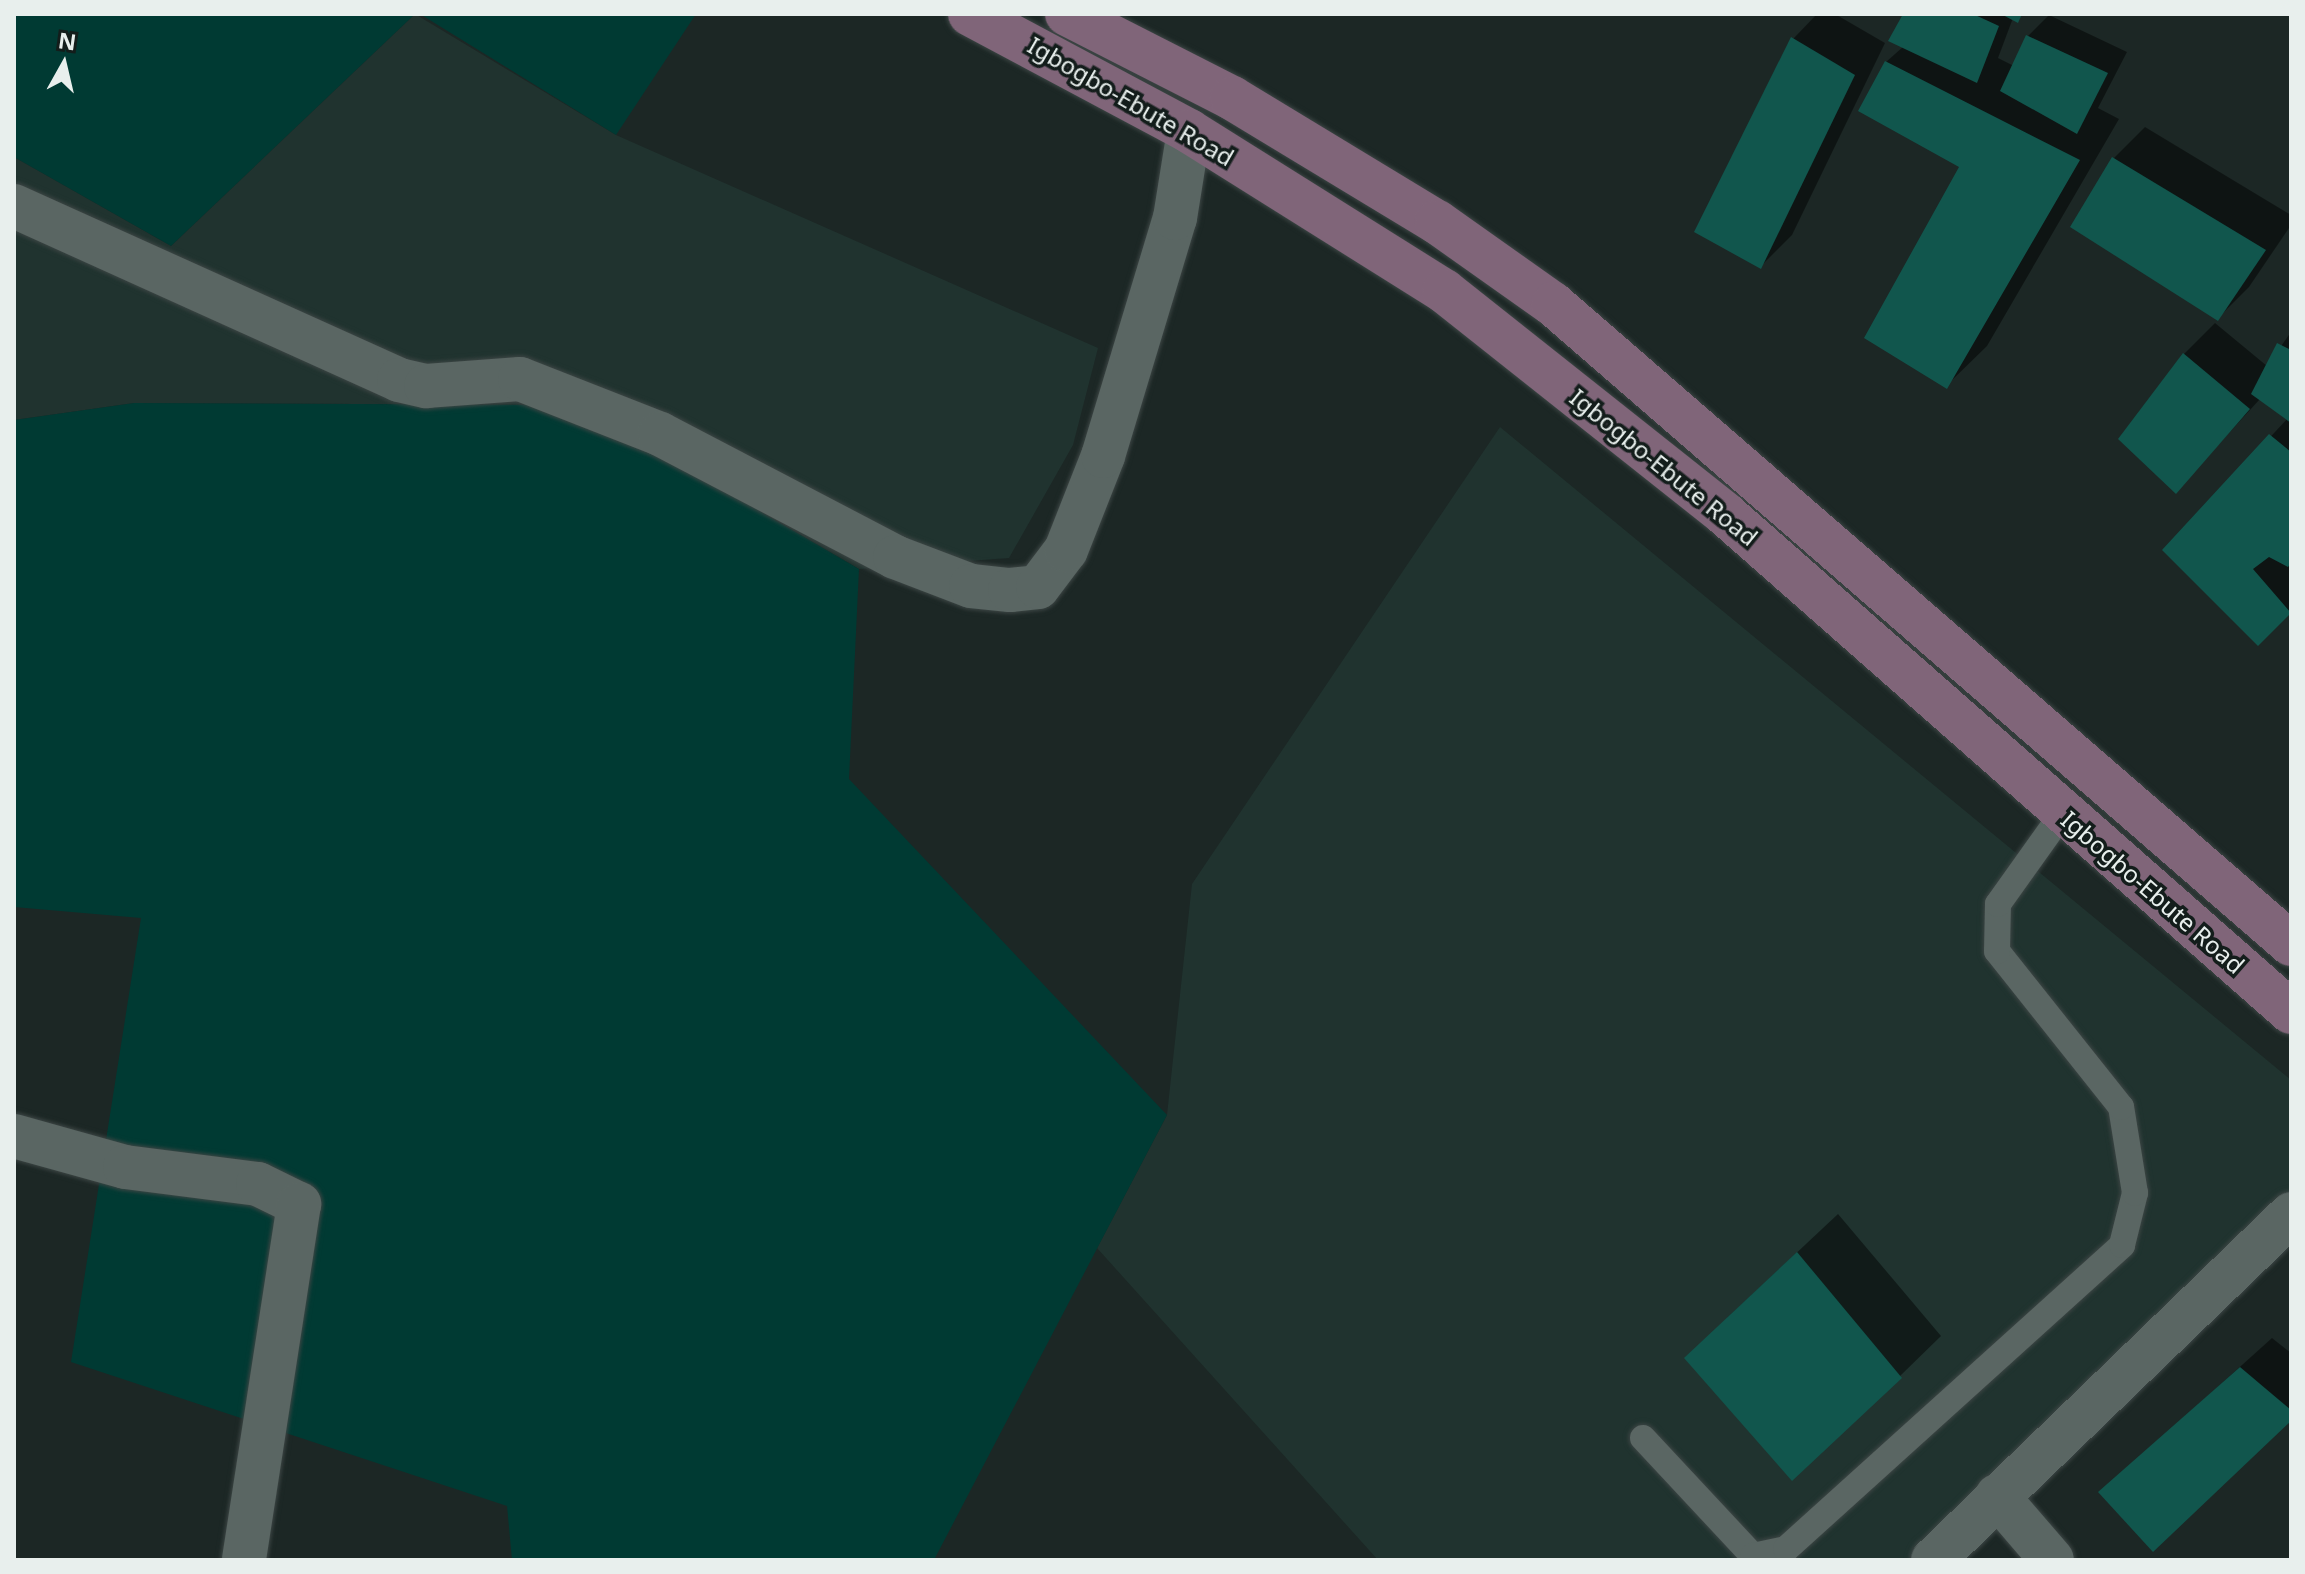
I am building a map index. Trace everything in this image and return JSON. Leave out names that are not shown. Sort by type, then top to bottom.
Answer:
[{"type":"main road","name":"Igbogbo-Ebute Road","points":[[970,14],[1064,60],[1189,131],[1444,291],[1725,514],[2291,1012]]},
{"type":"main road","name":"Igbogbo-Ebute Road","points":[[1067,14],[1232,98],[1437,222],[1553,304],[2291,944]]},
{"type":"street","points":[[14,206],[399,380],[426,386],[520,379],[660,434],[895,557],[971,586],[1010,590],[1038,587],[1066,550],[1103,456],[1175,218],[1189,131]]},
{"type":"street","points":[[14,1136],[125,1167],[258,1184],[299,1204],[244,1560]]},
{"type":"street","points":[[1933,1560],[2291,1214]]},
{"type":"street","points":[[1997,1496],[2052,1560]]},
{"type":"lane","points":[[1643,1438],[1753,1556],[1786,1549],[2122,1245],[2135,1193],[2121,1107],[1997,951],[1998,904],[2063,813]]},
{"type":"shaded area","points":[[415,14],[616,135],[1098,348],[1073,445],[1009,558],[859,569],[578,405],[134,403],[14,420],[14,157],[171,246]]},
{"type":"shaded area","points":[[1500,427],[2291,1080],[2291,1201],[1927,1560],[1378,1560],[1097,1248],[1167,1115],[1192,884]]},
{"type":"green space","points":[[14,14],[415,14],[171,246],[14,157]]},
{"type":"green space","points":[[420,14],[696,14],[616,135]]},
{"type":"green space","points":[[134,403],[578,405],[859,569],[849,779],[1167,1115],[934,1560],[512,1560],[507,1506],[71,1362],[141,918],[14,907],[14,420]]},
{"type":"building","points":[[1903,14],[1973,14],[1999,26],[1977,83],[1888,41]]},
{"type":"building","points":[[2001,14],[2022,14],[2018,23]]},
{"type":"building","points":[[2026,35],[2108,73],[2077,134],[2000,91]]},
{"type":"building","points":[[1791,37],[1855,75],[1761,269],[1694,232]]},
{"type":"building","points":[[1885,61],[2080,160],[1947,389],[1864,338],[1959,167],[1858,111]]},
{"type":"building","points":[[2112,157],[2266,250],[2218,321],[2070,227]]},
{"type":"building","points":[[2277,343],[2291,350],[2291,423],[2251,394]]},
{"type":"building","points":[[2183,353],[2250,409],[2176,494],[2118,439]]},
{"type":"building","points":[[2269,434],[2291,452],[2291,563],[2288,567],[2269,557],[2253,569],[2291,613],[2258,646],[2162,550]]},
{"type":"building","points":[[1797,1252],[1902,1378],[1792,1481],[1684,1358]]},
{"type":"building","points":[[2240,1367],[2291,1410],[2291,1421],[2153,1552],[2098,1492]]}]
